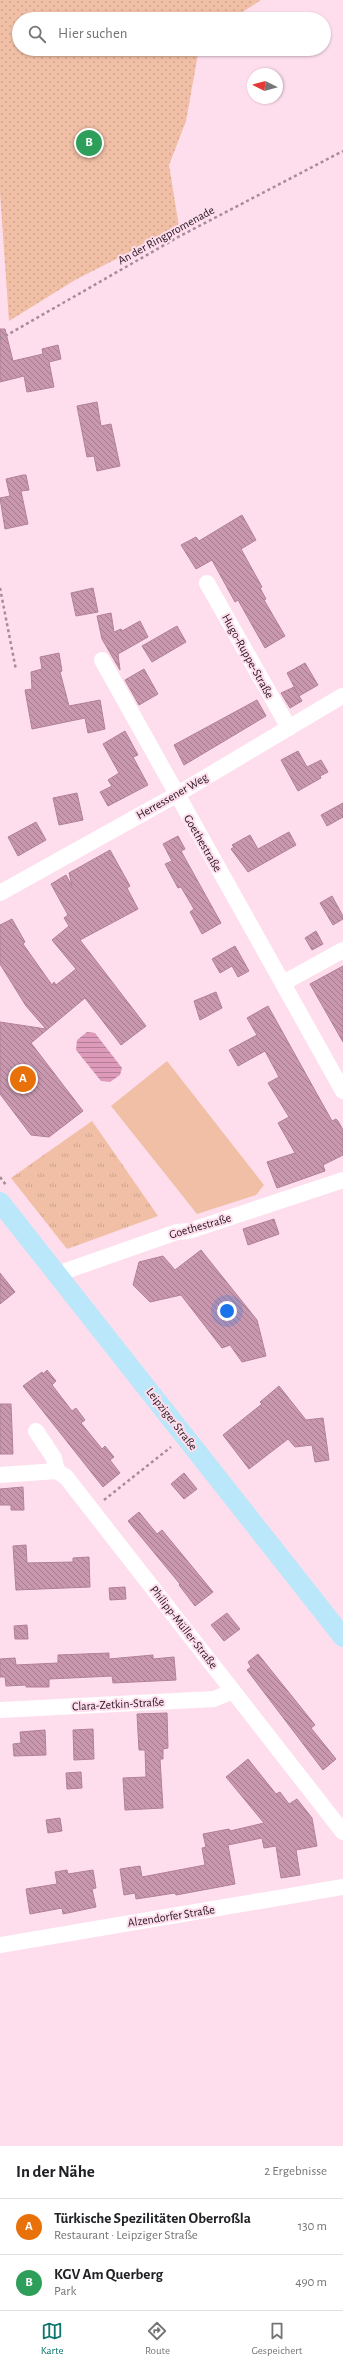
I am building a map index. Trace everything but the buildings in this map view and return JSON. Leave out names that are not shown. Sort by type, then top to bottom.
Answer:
[{"type":"main road","name":"Leipziger Straße","points":[[0,1202],[343,1638]]},
{"type":"street","name":"Hugo-Ruppe-Straße","points":[[207,583],[288,728]]},
{"type":"street","name":"Goethestraße","points":[[102,660],[176,795],[343,1091]]},
{"type":"street","name":"Herressener Weg","points":[[0,893],[176,795],[342,696]]},
{"type":"street","points":[[283,983],[343,950]]},
{"type":"street","name":"Goethestraße","points":[[57,1274],[177,1232],[189,1231],[343,1180]]},
{"type":"street","points":[[0,1475],[57,1471],[54,1458],[36,1431]]},
{"type":"street","name":"Philipp-Müller-Straße","points":[[57,1471],[66,1477],[343,1832]]},
{"type":"street","name":"Clara-Zetkin-Straße","points":[[0,1710],[214,1699],[233,1691]]},
{"type":"street","name":"Alzendorfer Straße","points":[[0,1945],[343,1887]]},
{"type":"path","name":"An der Ringpromenade","points":[[0,339],[180,236],[343,151]]},
{"type":"path","points":[[0,588],[16,670]]},
{"type":"path","points":[[91,1510],[185,1436]]},
{"type":"green space","points":[[0,0],[261,0],[243,12],[12,12],[12,56],[198,56],[186,121],[169,165],[179,227],[75,280],[9,321],[0,192]]},
{"type":"green space","points":[[167,1061],[264,1185],[256,1195],[197,1214],[111,1106]]},
{"type":"green space","points":[[92,1121],[158,1216],[67,1249],[11,1178]]},
{"type":"shaded area","points":[[87,1032],[95,1033],[122,1068],[120,1075],[110,1082],[101,1081],[76,1050],[77,1040]]},
{"type":"place","name":"KGV Am Querberg","points":[[89,143]]},
{"type":"place","name":"Türkische Spezilitäten Oberroßla","points":[[23,1079]]}]
